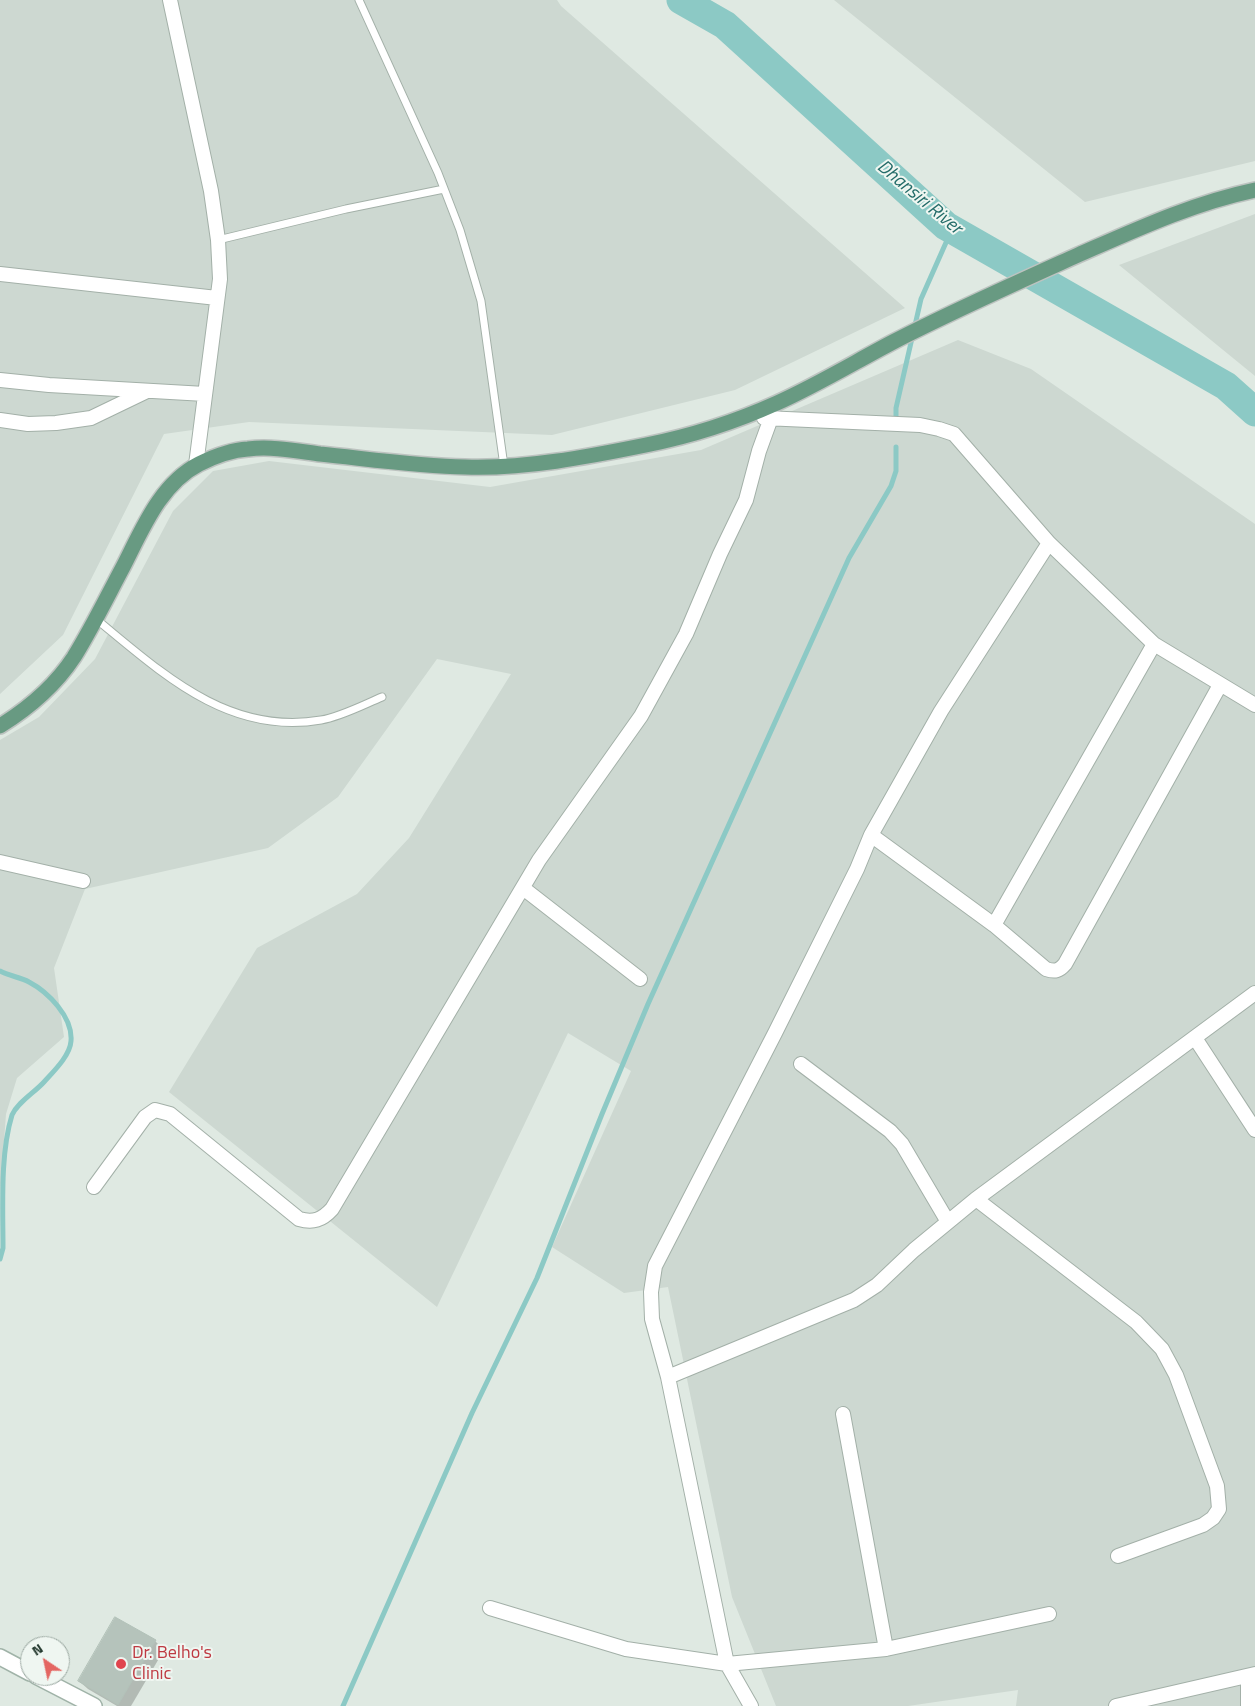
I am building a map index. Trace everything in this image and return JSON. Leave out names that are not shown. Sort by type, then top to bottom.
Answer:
[{"type":"main road","points":[[0,726],[38,698],[57,680],[73,658],[96,619],[144,525],[160,500],[177,479],[196,465],[225,453],[249,448],[276,449],[422,465],[504,467],[603,453],[699,432],[746,416],[806,389],[897,340],[1006,287],[1149,224],[1198,206],[1255,190]]},
{"type":"main road","points":[[0,1657],[20,1668]]},
{"type":"main road","points":[[55,1686],[94,1706]]},
{"type":"street","points":[[170,0],[212,191],[218,240],[220,279],[196,465]]},
{"type":"street","points":[[0,274],[217,298]]},
{"type":"street","points":[[0,380],[48,385],[205,394]]},
{"type":"street","points":[[0,420],[28,424],[56,423],[91,418],[147,391]]},
{"type":"street","points":[[746,416],[920,425],[954,434],[1049,543],[1154,644],[1255,706]]},
{"type":"street","points":[[94,1187],[145,1117],[156,1110],[170,1114],[298,1219],[316,1221],[332,1209],[539,860],[641,716],[686,634],[720,554],[746,500],[759,451],[771,418]]},
{"type":"street","points":[[751,1706],[727,1664],[668,1377],[652,1319],[652,1292],[655,1266],[775,1033],[857,869],[871,836],[941,711],[1049,543]]},
{"type":"street","points":[[994,925],[1154,644]]},
{"type":"street","points":[[871,836],[994,925],[1046,969],[1054,972],[1060,970],[1066,964],[1220,685]]},
{"type":"street","points":[[0,862],[83,881]]},
{"type":"street","points":[[523,888],[640,979]]},
{"type":"street","points":[[668,1377],[854,1300],[877,1285],[914,1250],[976,1199],[1255,993]]},
{"type":"street","points":[[1195,1038],[1255,1130]]},
{"type":"street","points":[[801,1064],[890,1131],[902,1144],[948,1222]]},
{"type":"street","points":[[976,1199],[1136,1322],[1162,1349],[1176,1374],[1217,1486],[1219,1509],[1213,1518],[1203,1525],[1118,1556]]},
{"type":"street","points":[[843,1414],[886,1649]]},
{"type":"street","points":[[490,1608],[626,1649],[727,1664],[886,1649],[1049,1614]]},
{"type":"street","points":[[1116,1706],[1251,1676],[1248,1706]]},
{"type":"lane","points":[[359,0],[460,230],[481,301],[504,467]]},
{"type":"lane","points":[[218,240],[346,209],[444,190]]},
{"type":"lane","points":[[96,619],[164,674],[208,701],[243,716],[278,723],[322,720],[382,698]]},
{"type":"shaded area","points":[[0,0],[557,0],[561,6],[905,308],[735,390],[552,435],[249,422],[164,434],[63,635],[0,694]]},
{"type":"shaded area","points":[[834,0],[1255,0],[1255,161],[1085,202]]},
{"type":"shaded area","points":[[1255,214],[1255,376],[1119,265]]},
{"type":"shaded area","points":[[958,340],[1031,369],[1255,524],[1255,1706],[1016,1706],[1018,1690],[908,1706],[776,1706],[732,1597],[668,1287],[624,1293],[552,1247],[631,1071],[568,1033],[437,1307],[169,1092],[257,948],[357,894],[409,838],[511,674],[437,659],[338,797],[268,848],[85,889],[54,968],[64,1037],[17,1078],[6,1114],[0,1196],[0,740],[39,717],[95,659],[173,511],[213,471],[269,461],[490,487],[701,450]]},
{"type":"building","points":[[115,1617],[156,1640],[118,1705],[78,1681]]},
{"type":"waterway","name":"Dhansiri River","points":[[681,0],[725,25],[946,226],[1226,386],[1255,412]]},
{"type":"waterway","points":[[896,417],[896,408],[921,299],[952,229]]},
{"type":"waterway","points":[[343,1706],[472,1413],[537,1278],[648,1004],[849,558],[891,486],[896,471],[896,447]]},
{"type":"waterway","points":[[0,971],[29,982],[44,992],[64,1014],[71,1032],[68,1052],[52,1073],[18,1106],[12,1115],[4,1163],[3,1248],[0,1259]]},
{"type":"place","name":"Dr. Belho's Clinic","points":[[121,1664]]}]
